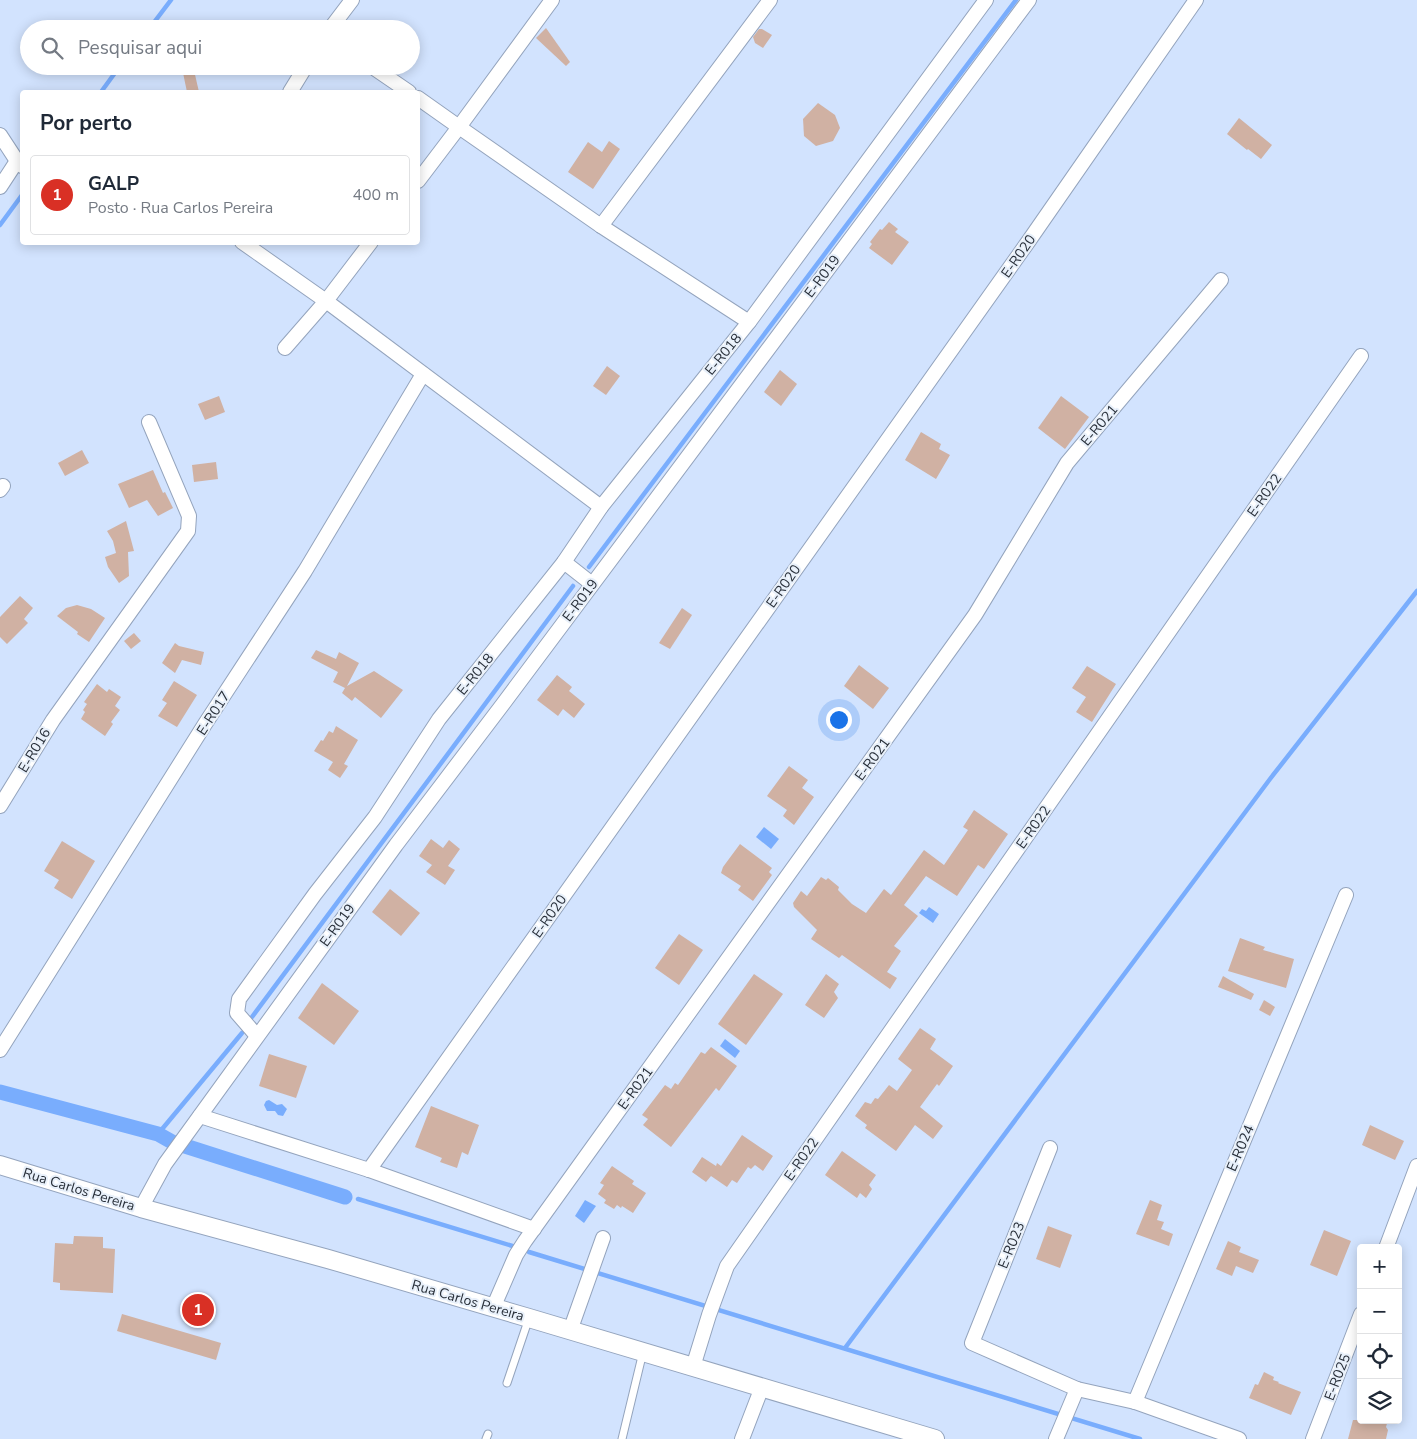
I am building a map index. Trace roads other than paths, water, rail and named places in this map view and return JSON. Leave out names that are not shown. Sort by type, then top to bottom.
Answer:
[{"type":"street","points":[[337,20],[352,0]]},
{"type":"street","points":[[420,178],[552,0]]},
{"type":"street","points":[[601,226],[770,0]]},
{"type":"street","name":"E-R018","points":[[257,1036],[237,1013],[239,999],[314,894],[375,817],[440,719],[564,562],[601,507],[749,322],[986,0]]},
{"type":"street","name":"E-R019","points":[[141,1208],[165,1164],[396,844],[503,704],[1029,0]]},
{"type":"street","name":"E-R020","points":[[368,1170],[1028,242],[1196,0]]},
{"type":"street","points":[[291,90],[300,75]]},
{"type":"street","points":[[384,75],[406,90]]},
{"type":"street","points":[[420,99],[601,226],[749,322]]},
{"type":"street","points":[[0,135],[20,163],[0,187]]},
{"type":"street","points":[[246,245],[326,301],[601,507]]},
{"type":"street","points":[[285,348],[326,301],[369,245]]},
{"type":"street","name":"E-R021","points":[[493,1308],[516,1255],[525,1241],[976,615],[1067,463],[1221,280]]},
{"type":"street","name":"E-R022","points":[[693,1367],[727,1266],[1361,356]]},
{"type":"street","name":"E-R017","points":[[0,1050],[305,571],[423,374]]},
{"type":"street","name":"E-R016","points":[[0,806],[53,720],[188,530],[190,516],[150,422]]},
{"type":"street","points":[[564,562],[592,584]]},
{"type":"street","name":"E-R024","points":[[1135,1402],[1346,895]]},
{"type":"street","points":[[200,1116],[368,1170],[534,1228]]},
{"type":"street","name":"E-R023","points":[[1050,1148],[972,1343],[1076,1389]]},
{"type":"street","name":"Rua Carlos Pereira","points":[[0,1165],[141,1208],[328,1259],[936,1439]]},
{"type":"street","points":[[1388,1244],[1417,1166]]},
{"type":"street","points":[[570,1331],[603,1238]]},
{"type":"street","name":"E-R025","points":[[1313,1439],[1357,1324]]},
{"type":"street","points":[[742,1439],[762,1387]]},
{"type":"street","points":[[1056,1439],[1076,1389],[1135,1402],[1239,1439]]},
{"type":"lane","points":[[507,1383],[529,1318]]},
{"type":"lane","points":[[622,1439],[643,1352]]},
{"type":"water","points":[[764,827],[779,839],[771,849],[756,837]]},
{"type":"water","points":[[929,907],[939,914],[933,923],[919,913],[922,909],[926,911]]},
{"type":"water","points":[[725,1039],[740,1051],[735,1058],[720,1046]]},
{"type":"water","points":[[269,1100],[277,1105],[282,1104],[287,1109],[283,1116],[278,1115],[275,1111],[267,1111],[264,1105]]},
{"type":"water","points":[[585,1200],[596,1206],[584,1223],[575,1216]]},
{"type":"waterway","points":[[156,20],[171,0]]},
{"type":"waterway","points":[[589,567],[1016,0]]},
{"type":"waterway","points":[[102,90],[113,75]]},
{"type":"waterway","points":[[0,225],[20,198]]},
{"type":"waterway","points":[[252,1017],[573,586]]},
{"type":"waterway","points":[[845,1348],[1270,779],[1417,591]]},
{"type":"waterway","points":[[158,1134],[242,1033]]},
{"type":"waterway","points":[[0,1092],[158,1134],[174,1143]]},
{"type":"waterway","points":[[185,1146],[345,1197]]},
{"type":"waterway","points":[[358,1199],[519,1248]]},
{"type":"waterway","points":[[529,1252],[1140,1439]]},
{"type":"place","name":"GALP","points":[[198,1310]]}]
